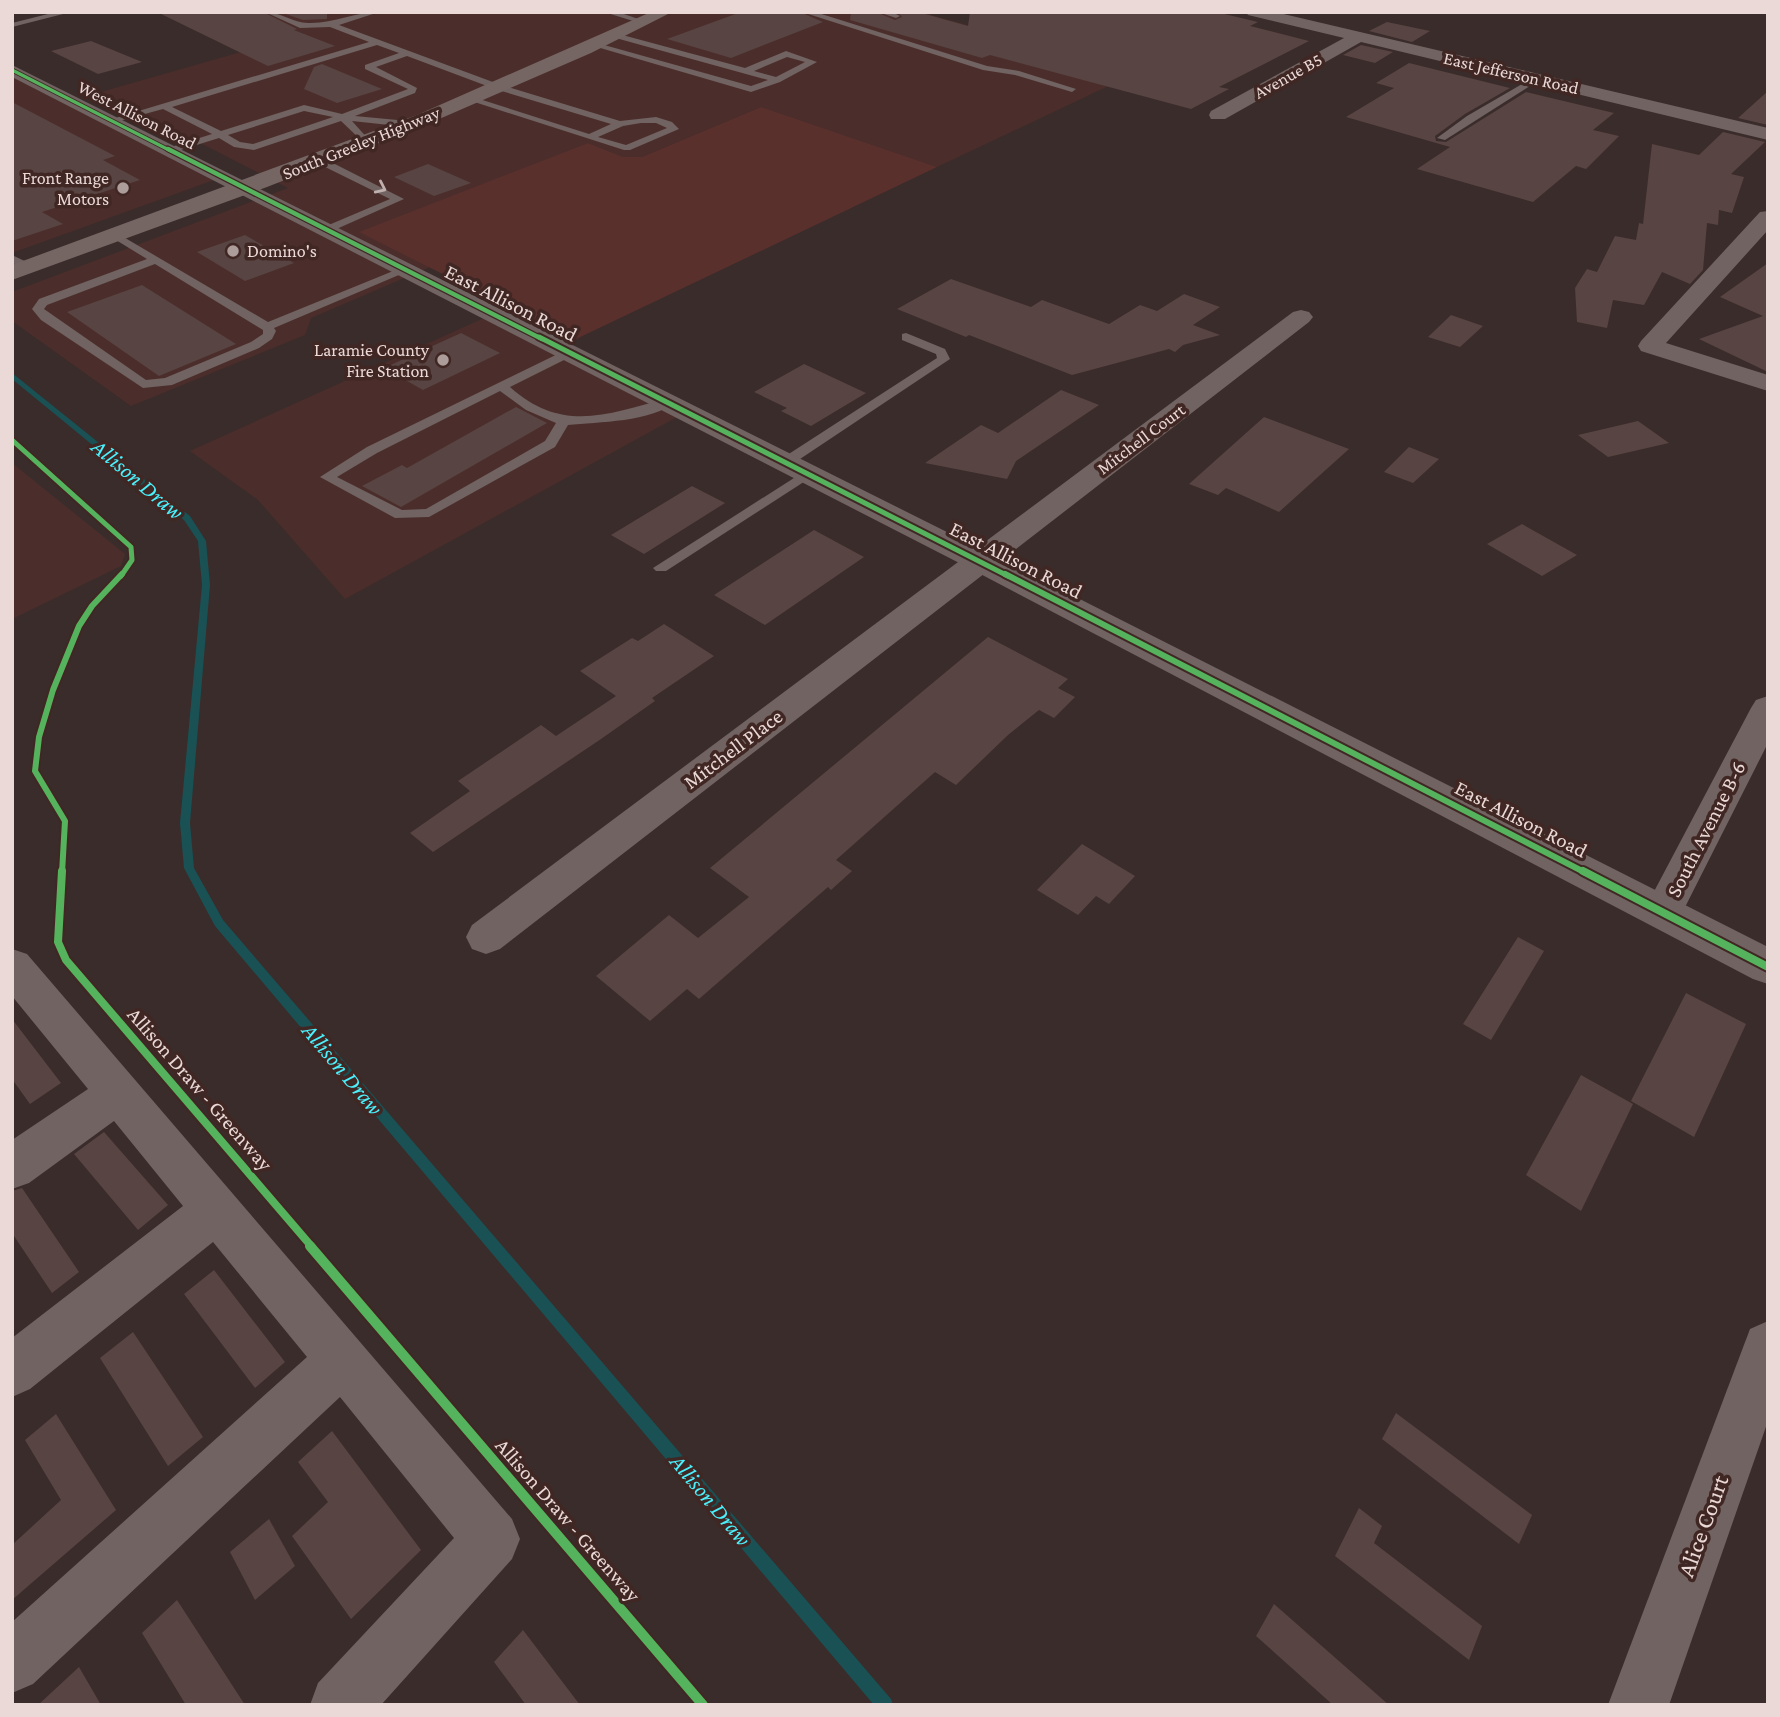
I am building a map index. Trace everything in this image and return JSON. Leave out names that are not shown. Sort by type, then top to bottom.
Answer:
[{"type":"highway","name":"South Greeley Highway","points":[[18,266],[116,235],[319,160],[498,87],[664,12]]},
{"type":"street","name":"East Jefferson Road","points":[[1254,12],[1768,134]]},
{"type":"street","points":[[1330,30],[1352,18]]},
{"type":"street","name":"Avenue B5","points":[[1218,115],[1358,37]]},
{"type":"street","name":"West Allison Road","points":[[12,70],[247,188]]},
{"type":"street","name":"East Allison Road","points":[[247,188],[980,561],[1768,967]]},
{"type":"street","points":[[1768,217],[1650,346],[1768,383]]},
{"type":"street","name":"Mitchell Court","points":[[980,561],[1301,317]]},
{"type":"street","name":"Mitchell Place","points":[[486,937],[980,561]]},
{"type":"street","name":"South Avenue B-6","points":[[1663,912],[1768,708]]},
{"type":"street","points":[[12,966],[492,1539],[340,1705]]},
{"type":"street","points":[[12,1167],[118,1093]]},
{"type":"street","points":[[12,1371],[216,1210]]},
{"type":"street","name":"Alice Court","points":[[1638,1705],[1768,1347]]},
{"type":"street","points":[[12,1663],[341,1361]]},
{"type":"lane","points":[[12,25],[67,12]]},
{"type":"lane","points":[[269,12],[303,26],[331,25],[375,12]]},
{"type":"lane","points":[[608,12],[643,22]]},
{"type":"lane","points":[[692,12],[723,12]]},
{"type":"lane","points":[[806,12],[974,65],[1016,73],[1072,89]]},
{"type":"lane","points":[[882,12],[896,16]]},
{"type":"lane","points":[[331,25],[498,87],[620,124]]},
{"type":"lane","points":[[615,35],[778,80]]},
{"type":"lane","points":[[115,121],[376,42]]},
{"type":"lane","points":[[594,44],[751,89],[778,80],[813,62],[786,54],[746,71]]},
{"type":"lane","points":[[163,106],[237,145],[254,147],[412,91],[413,88],[409,85],[368,67],[407,53]]},
{"type":"lane","points":[[1442,138],[1470,118],[1537,79]]},
{"type":"lane","points":[[470,99],[589,137],[627,148],[674,128],[667,122],[648,119],[620,124],[589,137]]},
{"type":"lane","points":[[171,150],[304,108],[343,117],[408,124]]},
{"type":"lane","points":[[343,117],[365,141]]},
{"type":"lane","points":[[319,160],[399,199],[328,229]]},
{"type":"lane","points":[[116,235],[267,327],[270,331],[268,337],[167,382],[143,384],[45,317],[38,309],[43,302],[156,260]]},
{"type":"lane","points":[[267,327],[407,269]]},
{"type":"lane","points":[[661,568],[944,359],[941,352],[906,337]]},
{"type":"lane","points":[[564,421],[550,444],[429,513],[400,515],[327,477],[372,450],[570,352]]},
{"type":"lane","points":[[502,386],[516,400],[564,421],[624,417],[650,411],[668,402]]},
{"type":"shaded area","points":[[250,12],[920,12],[1138,72],[937,167],[761,107],[642,157],[623,157],[588,143],[360,232],[430,267],[311,318],[305,335],[131,406],[12,321],[12,292],[288,188],[101,92],[304,34]]},
{"type":"shaded area","points":[[12,75],[214,180],[12,253]]},
{"type":"shaded area","points":[[761,107],[937,167],[574,340],[359,232],[588,143],[623,157],[642,157]]},
{"type":"shaded area","points":[[484,318],[677,417],[345,599],[258,500],[190,451]]},
{"type":"shaded area","points":[[12,463],[125,554],[121,566],[12,619]]},
{"type":"building","points":[[157,12],[263,12],[297,29],[294,30],[335,46],[268,66]]},
{"type":"building","points":[[280,12],[327,12],[327,19],[303,20]]},
{"type":"building","points":[[741,12],[800,12],[823,22],[731,58],[667,39]]},
{"type":"building","points":[[851,12],[876,12],[895,20],[902,17],[898,12],[918,12],[968,26],[970,12],[1216,12],[1258,22],[1250,26],[1309,41],[1219,87],[1229,89],[1191,109],[990,55],[982,58],[850,20]]},
{"type":"building","points":[[1387,22],[1430,31],[1412,42],[1369,31]]},
{"type":"building","points":[[91,41],[142,62],[98,74],[51,51]]},
{"type":"building","points":[[1361,45],[1393,52],[1375,63],[1343,55]]},
{"type":"building","points":[[1409,63],[1510,88],[1465,114],[1435,136],[1436,141],[1446,142],[1526,92],[1614,113],[1593,130],[1619,136],[1586,169],[1576,166],[1533,202],[1417,169],[1450,147],[1346,117],[1394,88],[1376,83]]},
{"type":"building","points":[[322,64],[382,89],[337,103],[304,89],[314,67]]},
{"type":"building","points":[[1768,91],[1768,125],[1738,118]]},
{"type":"building","points":[[12,102],[115,156],[103,160],[140,180],[42,212],[63,224],[12,241]]},
{"type":"building","points":[[1723,132],[1765,142],[1731,174],[1744,177],[1732,213],[1719,210],[1718,225],[1707,223],[1703,270],[1690,284],[1662,272],[1644,305],[1613,300],[1607,328],[1577,322],[1575,288],[1587,269],[1597,272],[1615,236],[1636,240],[1639,223],[1643,224],[1652,144],[1699,155]]},
{"type":"building","points":[[428,164],[471,183],[434,196],[394,177]]},
{"type":"building","points":[[245,235],[294,263],[245,281],[197,252]]},
{"type":"building","points":[[1768,263],[1768,372],[1699,339],[1763,316],[1720,297]]},
{"type":"building","points":[[951,279],[1031,307],[1042,300],[1109,324],[1140,305],[1157,311],[1184,294],[1220,307],[1193,325],[1220,335],[1183,345],[1175,352],[1169,349],[1072,375],[897,309]]},
{"type":"building","points":[[142,285],[236,344],[159,376],[67,312]]},
{"type":"building","points":[[1451,315],[1483,326],[1460,347],[1428,337]]},
{"type":"building","name":"Laramie County Fire Station","points":[[461,333],[500,353],[423,390],[384,368]]},
{"type":"building","points":[[804,364],[866,393],[811,426],[781,411],[787,408],[754,392]]},
{"type":"building","points":[[1061,390],[1099,405],[1016,461],[1007,479],[925,463],[981,425],[998,433]]},
{"type":"building","points":[[516,407],[547,423],[401,507],[362,486],[402,465],[407,468]]},
{"type":"building","points":[[1264,417],[1349,449],[1279,512],[1226,488],[1218,495],[1189,484]]},
{"type":"building","points":[[1638,421],[1669,443],[1608,457],[1578,435]]},
{"type":"building","points":[[1409,447],[1439,459],[1413,483],[1384,472]]},
{"type":"building","points":[[692,486],[725,503],[644,554],[611,535]]},
{"type":"building","points":[[1522,524],[1577,555],[1542,576],[1487,544]]},
{"type":"building","points":[[814,530],[864,557],[765,625],[714,595]]},
{"type":"building","points":[[664,624],[714,656],[652,698],[655,701],[601,739],[433,852],[410,833],[470,791],[458,781],[541,725],[556,736],[616,696],[580,671],[632,638],[638,641]]},
{"type":"building","points":[[988,637],[1068,679],[1058,688],[1075,697],[1054,718],[1039,710],[1008,735],[956,785],[935,772],[836,860],[852,871],[831,890],[828,887],[699,999],[687,989],[650,1021],[596,976],[669,915],[698,938],[749,897],[710,868]]},
{"type":"building","points":[[1082,844],[1135,876],[1109,904],[1096,896],[1078,915],[1037,890]]},
{"type":"building","points":[[1518,937],[1544,951],[1491,1040],[1463,1024]]},
{"type":"building","points":[[1686,993],[1746,1024],[1694,1137],[1631,1101]]},
{"type":"building","points":[[12,1019],[61,1083],[30,1104],[12,1079]]},
{"type":"building","points":[[1581,1075],[1633,1104],[1581,1211],[1526,1175]]},
{"type":"building","points":[[104,1132],[168,1205],[138,1230],[74,1154]]},
{"type":"building","points":[[22,1188],[79,1272],[52,1293],[12,1233],[12,1191]]},
{"type":"building","points":[[214,1270],[285,1362],[255,1388],[184,1294]]},
{"type":"building","points":[[133,1332],[203,1437],[168,1466],[100,1358]]},
{"type":"building","points":[[1396,1413],[1532,1515],[1519,1544],[1382,1439]]},
{"type":"building","points":[[56,1414],[116,1510],[12,1600],[12,1545],[61,1500],[25,1440]]},
{"type":"building","points":[[332,1431],[421,1550],[351,1619],[292,1536],[328,1502],[298,1462]]},
{"type":"building","points":[[1359,1508],[1382,1526],[1374,1543],[1482,1626],[1469,1660],[1335,1556]]},
{"type":"building","points":[[269,1519],[295,1566],[255,1600],[230,1552]]},
{"type":"building","points":[[177,1600],[245,1705],[186,1705],[142,1633]]},
{"type":"building","points":[[1274,1604],[1389,1705],[1333,1705],[1256,1636]]},
{"type":"building","points":[[523,1630],[580,1705],[526,1705],[494,1662]]},
{"type":"building","points":[[79,1667],[101,1705],[38,1705]]},
{"type":"waterway","name":"Allison Draw","points":[[12,375],[187,518],[202,541],[206,585],[185,823],[189,868],[219,923],[885,1705]]},
{"type":"cycle path","points":[[12,70],[980,561],[1768,967]]},
{"type":"cycle path","name":"Allison Draw - Greenway","points":[[12,440],[131,547],[132,560],[79,626],[53,690],[35,756],[37,777],[59,807],[65,821],[58,942],[66,960],[703,1705]]},
{"type":"place","name":"Front Range Motors","points":[[123,188]]},
{"type":"place","name":"Domino's","points":[[233,251]]},
{"type":"place","name":"Laramie County Fire Station","points":[[443,360]]}]
